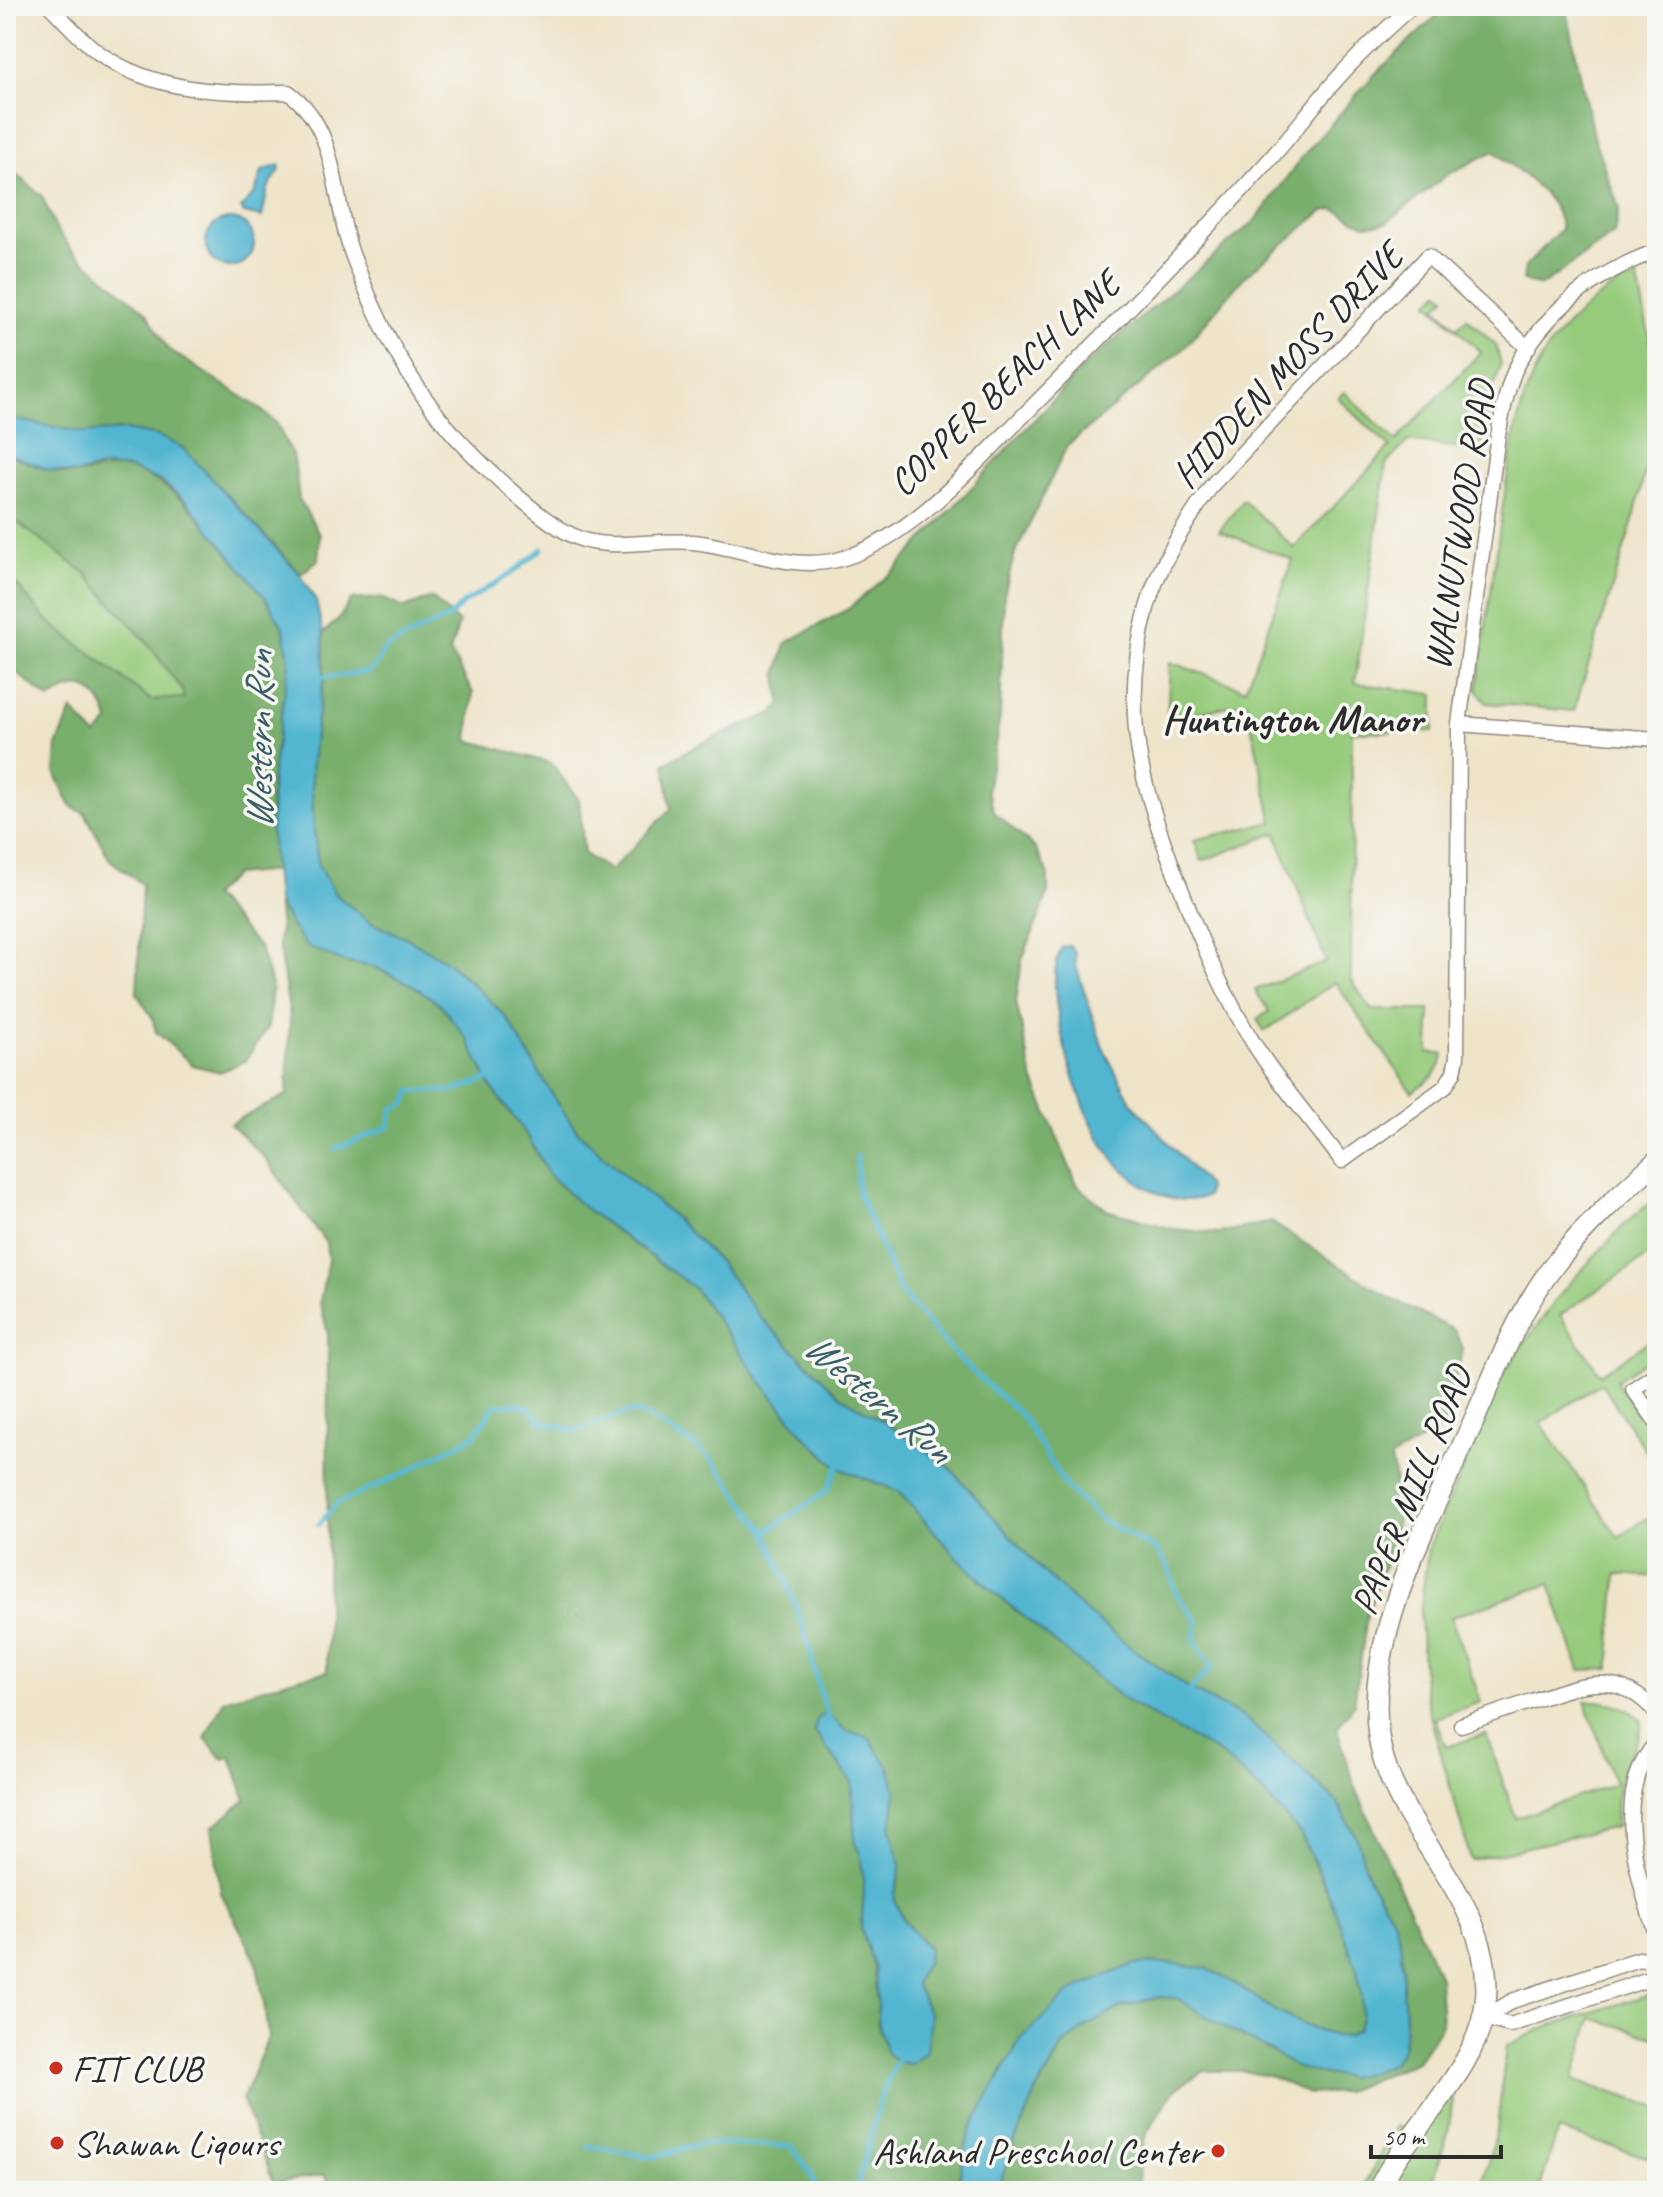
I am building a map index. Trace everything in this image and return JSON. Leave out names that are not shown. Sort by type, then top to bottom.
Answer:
[{"type":"main road","name":"PAPER MILL ROAD","points":[[1378,2191],[1394,2161],[1467,2056],[1484,2018],[1487,1978],[1479,1939],[1456,1890],[1418,1831],[1383,1760],[1376,1710],[1379,1673],[1391,1617],[1426,1528],[1529,1304],[1555,1264],[1577,1238],[1657,1161]]},
{"type":"street","name":"COPPER BEACH LANE","points":[[50,6],[98,53],[143,75],[201,90],[288,92],[297,98],[313,118],[328,146],[349,247],[370,302],[403,368],[427,404],[459,440],[538,514],[565,532],[588,541],[704,544],[800,564],[841,559],[873,547],[938,501],[1218,217],[1336,80],[1412,6]]},
{"type":"street","name":"WALNUTWOOD ROAD","points":[[1342,1161],[1445,1087],[1454,1072],[1457,1057],[1459,724],[1498,435],[1510,384],[1528,348],[1571,297],[1600,275],[1657,251]]},
{"type":"street","name":"HIDDEN MOSS DRIVE","points":[[1342,1161],[1256,1047],[1225,995],[1204,950],[1156,824],[1142,777],[1134,687],[1138,649],[1148,605],[1163,565],[1212,485],[1428,256],[1528,348]]},
{"type":"street","points":[[1459,724],[1657,739]]},
{"type":"street","points":[[1657,1373],[1633,1389],[1657,1423]]},
{"type":"street","points":[[1461,1725],[1568,1688],[1596,1682],[1630,1690],[1646,1700],[1657,1714]]},
{"type":"street","points":[[1657,1742],[1638,1771],[1632,1824],[1639,1880],[1657,1937]]},
{"type":"street","points":[[1484,2018],[1512,2001],[1639,1959],[1657,1962]]},
{"type":"street","points":[[1484,2018],[1510,2025],[1649,1979],[1657,1971]]},
{"type":"street","points":[[1653,2191],[1657,2182]]},
{"type":"green space","points":[[1447,6],[1566,6],[1593,136],[1619,208],[1614,234],[1541,286],[1523,281],[1525,267],[1561,229],[1559,217],[1546,195],[1494,151],[1448,174],[1386,223],[1365,225],[1335,209],[1323,211],[1245,276],[1183,349],[1067,446],[1014,556],[1004,595],[1000,717],[987,790],[995,813],[1035,848],[1048,874],[1048,894],[1022,960],[1016,1002],[1033,1079],[1077,1185],[1107,1210],[1173,1229],[1219,1233],[1271,1222],[1390,1298],[1454,1330],[1463,1348],[1445,1427],[1391,1458],[1399,1504],[1394,1537],[1367,1615],[1354,1705],[1337,1728],[1354,1784],[1439,1977],[1442,2025],[1417,2061],[1344,2092],[1309,2094],[1272,2077],[1243,2071],[1204,2071],[1175,2089],[1145,2136],[1136,2191],[998,2191],[1011,2149],[1037,2090],[1063,2045],[1086,2027],[1121,2007],[1159,1997],[1177,1998],[1295,2067],[1393,2063],[1403,2047],[1405,2021],[1401,1947],[1395,1922],[1369,1879],[1357,1839],[1338,1803],[1245,1718],[1193,1691],[1086,1612],[1042,1571],[948,1466],[840,1396],[760,1317],[718,1261],[670,1213],[577,1131],[507,1018],[483,994],[449,963],[407,938],[371,923],[335,894],[318,865],[311,772],[324,677],[323,633],[338,620],[351,600],[382,598],[404,608],[432,598],[459,623],[450,652],[473,693],[468,740],[551,763],[579,800],[584,854],[610,871],[671,809],[665,763],[704,742],[773,713],[781,704],[777,675],[786,643],[848,609],[896,569],[1086,364],[1256,220],[1303,156],[1373,76]]},
{"type":"green space","points":[[6,165],[42,196],[56,229],[73,251],[147,313],[168,349],[258,407],[277,424],[294,459],[299,499],[320,535],[318,560],[301,574],[183,448],[158,436],[125,430],[85,433],[6,418]]},
{"type":"green space","points":[[1637,275],[1652,350],[1648,458],[1635,514],[1574,711],[1487,703],[1477,690],[1520,411],[1545,353],[1565,327],[1592,302]]},
{"type":"green space","points":[[1440,291],[1446,297],[1436,307],[1457,328],[1467,318],[1496,345],[1501,364],[1490,398],[1482,451],[1408,441],[1386,464],[1355,683],[1434,694],[1433,731],[1352,732],[1351,980],[1372,1010],[1430,1010],[1429,1053],[1444,1054],[1437,1072],[1412,1092],[1335,982],[1265,1031],[1257,1020],[1269,1011],[1255,990],[1326,962],[1276,833],[1202,861],[1194,840],[1273,822],[1246,702],[1167,720],[1170,662],[1245,689],[1293,560],[1219,531],[1243,500],[1294,548],[1390,447],[1338,398],[1344,392],[1396,441],[1481,352],[1429,303]]},
{"type":"green space","points":[[6,453],[67,474],[113,468],[128,469],[150,477],[194,512],[264,595],[283,629],[288,646],[289,682],[270,797],[276,871],[234,875],[212,896],[260,948],[272,987],[268,1027],[245,1061],[220,1072],[193,1065],[156,1032],[152,1017],[137,994],[142,884],[110,860],[85,813],[73,808],[66,797],[55,772],[57,746],[72,710],[96,736],[109,722],[102,704],[93,693],[81,688],[71,689],[49,699],[6,664],[6,573],[48,621],[151,700],[184,698],[183,691],[145,640],[85,573],[6,514]]},
{"type":"green space","points":[[6,514],[85,573],[145,640],[184,691],[185,698],[151,700],[48,621],[6,573]]},
{"type":"green space","points":[[277,901],[292,927],[343,962],[374,967],[413,985],[442,1006],[468,1040],[490,1085],[529,1138],[549,1175],[582,1206],[695,1289],[766,1388],[805,1436],[838,1468],[898,1491],[957,1557],[995,1593],[1123,1699],[1220,1754],[1258,1787],[1300,1833],[1345,1930],[1362,1997],[1357,2030],[1347,2036],[1335,2036],[1312,2029],[1275,2011],[1206,1968],[1021,2039],[970,2130],[956,2191],[332,2191],[325,2175],[274,2183],[242,2100],[268,2038],[264,2002],[256,1960],[221,1893],[212,1827],[246,1800],[231,1757],[223,1759],[205,1738],[224,1700],[327,1672],[328,1334],[320,1302],[328,1259],[326,1243],[264,1157],[230,1124],[287,1095],[290,1016],[278,942]],"holes":[[[827,1713],[896,1791],[891,1829],[901,1866],[894,1900],[904,1921],[928,1948],[927,1961],[915,1983],[930,2016],[926,2052],[910,2064],[879,2029],[874,1966],[861,1929],[864,1892],[861,1855],[855,1844],[852,1782],[814,1731]]]},
{"type":"green space","points":[[1657,1196],[1657,1250],[1560,1315],[1600,1374],[1657,1336],[1657,1353],[1616,1381],[1657,1442],[1657,1468],[1601,1383],[1541,1423],[1618,1537],[1657,1512],[1657,1577],[1617,1574],[1609,1669],[1580,1670],[1550,1584],[1451,1617],[1481,1702],[1435,1718],[1446,1747],[1486,1734],[1516,1818],[1615,1784],[1585,1701],[1601,1701],[1630,1711],[1642,1721],[1638,1740],[1621,1776],[1616,1827],[1471,1860],[1424,1685],[1420,1615],[1428,1549],[1498,1384],[1515,1356],[1565,1288],[1623,1226]]},
{"type":"green space","points":[[1650,1994],[1657,1997],[1657,2038],[1592,2018],[1573,2080],[1657,2107],[1657,2141],[1649,2158],[1558,2130],[1539,2191],[1480,2191],[1497,2130],[1506,2046],[1545,2027]]},
{"type":"green space","points":[[1456,2079],[1448,2133],[1430,2191],[1361,2191],[1395,2126],[1417,2134]]},
{"type":"water","points":[[279,165],[280,170],[268,188],[262,217],[244,213],[241,208],[255,193],[262,171]]},
{"type":"water","points":[[230,219],[247,226],[254,243],[247,260],[230,267],[213,260],[206,243],[213,226]]},
{"type":"water","points":[[6,418],[85,433],[125,430],[158,436],[183,448],[300,574],[316,601],[323,633],[324,677],[311,772],[314,830],[318,865],[335,894],[371,923],[407,938],[449,963],[483,994],[507,1018],[577,1131],[670,1213],[718,1261],[760,1317],[840,1396],[948,1466],[1042,1571],[1086,1612],[1193,1691],[1245,1718],[1338,1803],[1357,1839],[1369,1879],[1395,1922],[1401,1947],[1405,2021],[1403,2047],[1393,2063],[1349,2077],[1321,2074],[1295,2067],[1177,1998],[1159,1997],[1121,2007],[1086,2027],[1063,2045],[1037,2090],[1011,2149],[998,2191],[956,2191],[970,2130],[1021,2039],[1071,1991],[1134,1964],[1170,1963],[1206,1968],[1275,2011],[1312,2029],[1335,2036],[1347,2036],[1357,2030],[1362,1997],[1357,1969],[1325,1884],[1300,1833],[1258,1787],[1220,1754],[1123,1699],[996,1594],[957,1557],[898,1491],[838,1468],[805,1436],[766,1388],[695,1289],[582,1206],[549,1175],[529,1138],[490,1085],[468,1040],[442,1006],[413,985],[374,967],[343,962],[307,946],[277,901],[271,833],[272,775],[289,662],[284,629],[267,600],[187,502],[161,481],[131,469],[104,467],[76,474],[49,470],[6,453]]},
{"type":"water","points":[[1070,946],[1075,953],[1076,966],[1103,1048],[1132,1103],[1208,1186],[1207,1196],[1194,1199],[1167,1197],[1141,1184],[1111,1156],[1100,1138],[1076,1085],[1059,1022],[1056,967],[1062,947]]},
{"type":"water","points":[[827,1713],[845,1730],[868,1737],[889,1767],[896,1791],[891,1829],[901,1865],[894,1900],[904,1921],[928,1948],[927,1961],[915,1983],[930,2016],[926,2052],[911,2064],[897,2062],[887,2053],[879,2029],[874,1966],[861,1929],[864,1892],[861,1855],[855,1844],[852,1782],[814,1731],[817,1719]]},
{"type":"waterway","points":[[318,678],[368,672],[378,663],[383,651],[449,617],[464,603],[515,571],[542,549]]},
{"type":"waterway","points":[[335,1149],[389,1127],[393,1109],[405,1104],[412,1091],[452,1091],[492,1078]]},
{"type":"waterway","points":[[857,1156],[858,1192],[901,1293],[960,1360],[1022,1416],[1067,1488],[1101,1520],[1155,1549],[1168,1566],[1176,1593],[1198,1622],[1194,1640],[1212,1667],[1188,1693]]},
{"type":"waterway","points":[[319,1524],[336,1504],[403,1474],[474,1436],[495,1405],[520,1404],[531,1409],[540,1421],[576,1431],[621,1414],[633,1412],[645,1415],[696,1446],[714,1462],[766,1532],[827,1491],[840,1462]]},
{"type":"waterway","points":[[766,1532],[799,1616],[829,1716]]},
{"type":"waterway","points":[[856,2191],[882,2094],[899,2057]]},
{"type":"waterway","points":[[588,2146],[652,2157],[702,2144],[791,2146],[810,2172],[818,2191]]},
{"type":"place","name":"FIT CLUB","points":[[56,2068]]},
{"type":"place","name":"Shawan Liqours","points":[[57,2143]]},
{"type":"place","name":"Ashland Preschool Center","points":[[1218,2151]]},
{"type":"district","name":"Huntington Manor","points":[[1292,718]]},
{"type":"water label","name":"Western Run","points":[[258,740]]},
{"type":"water label","name":"Western Run","points":[[879,1397]]}]
